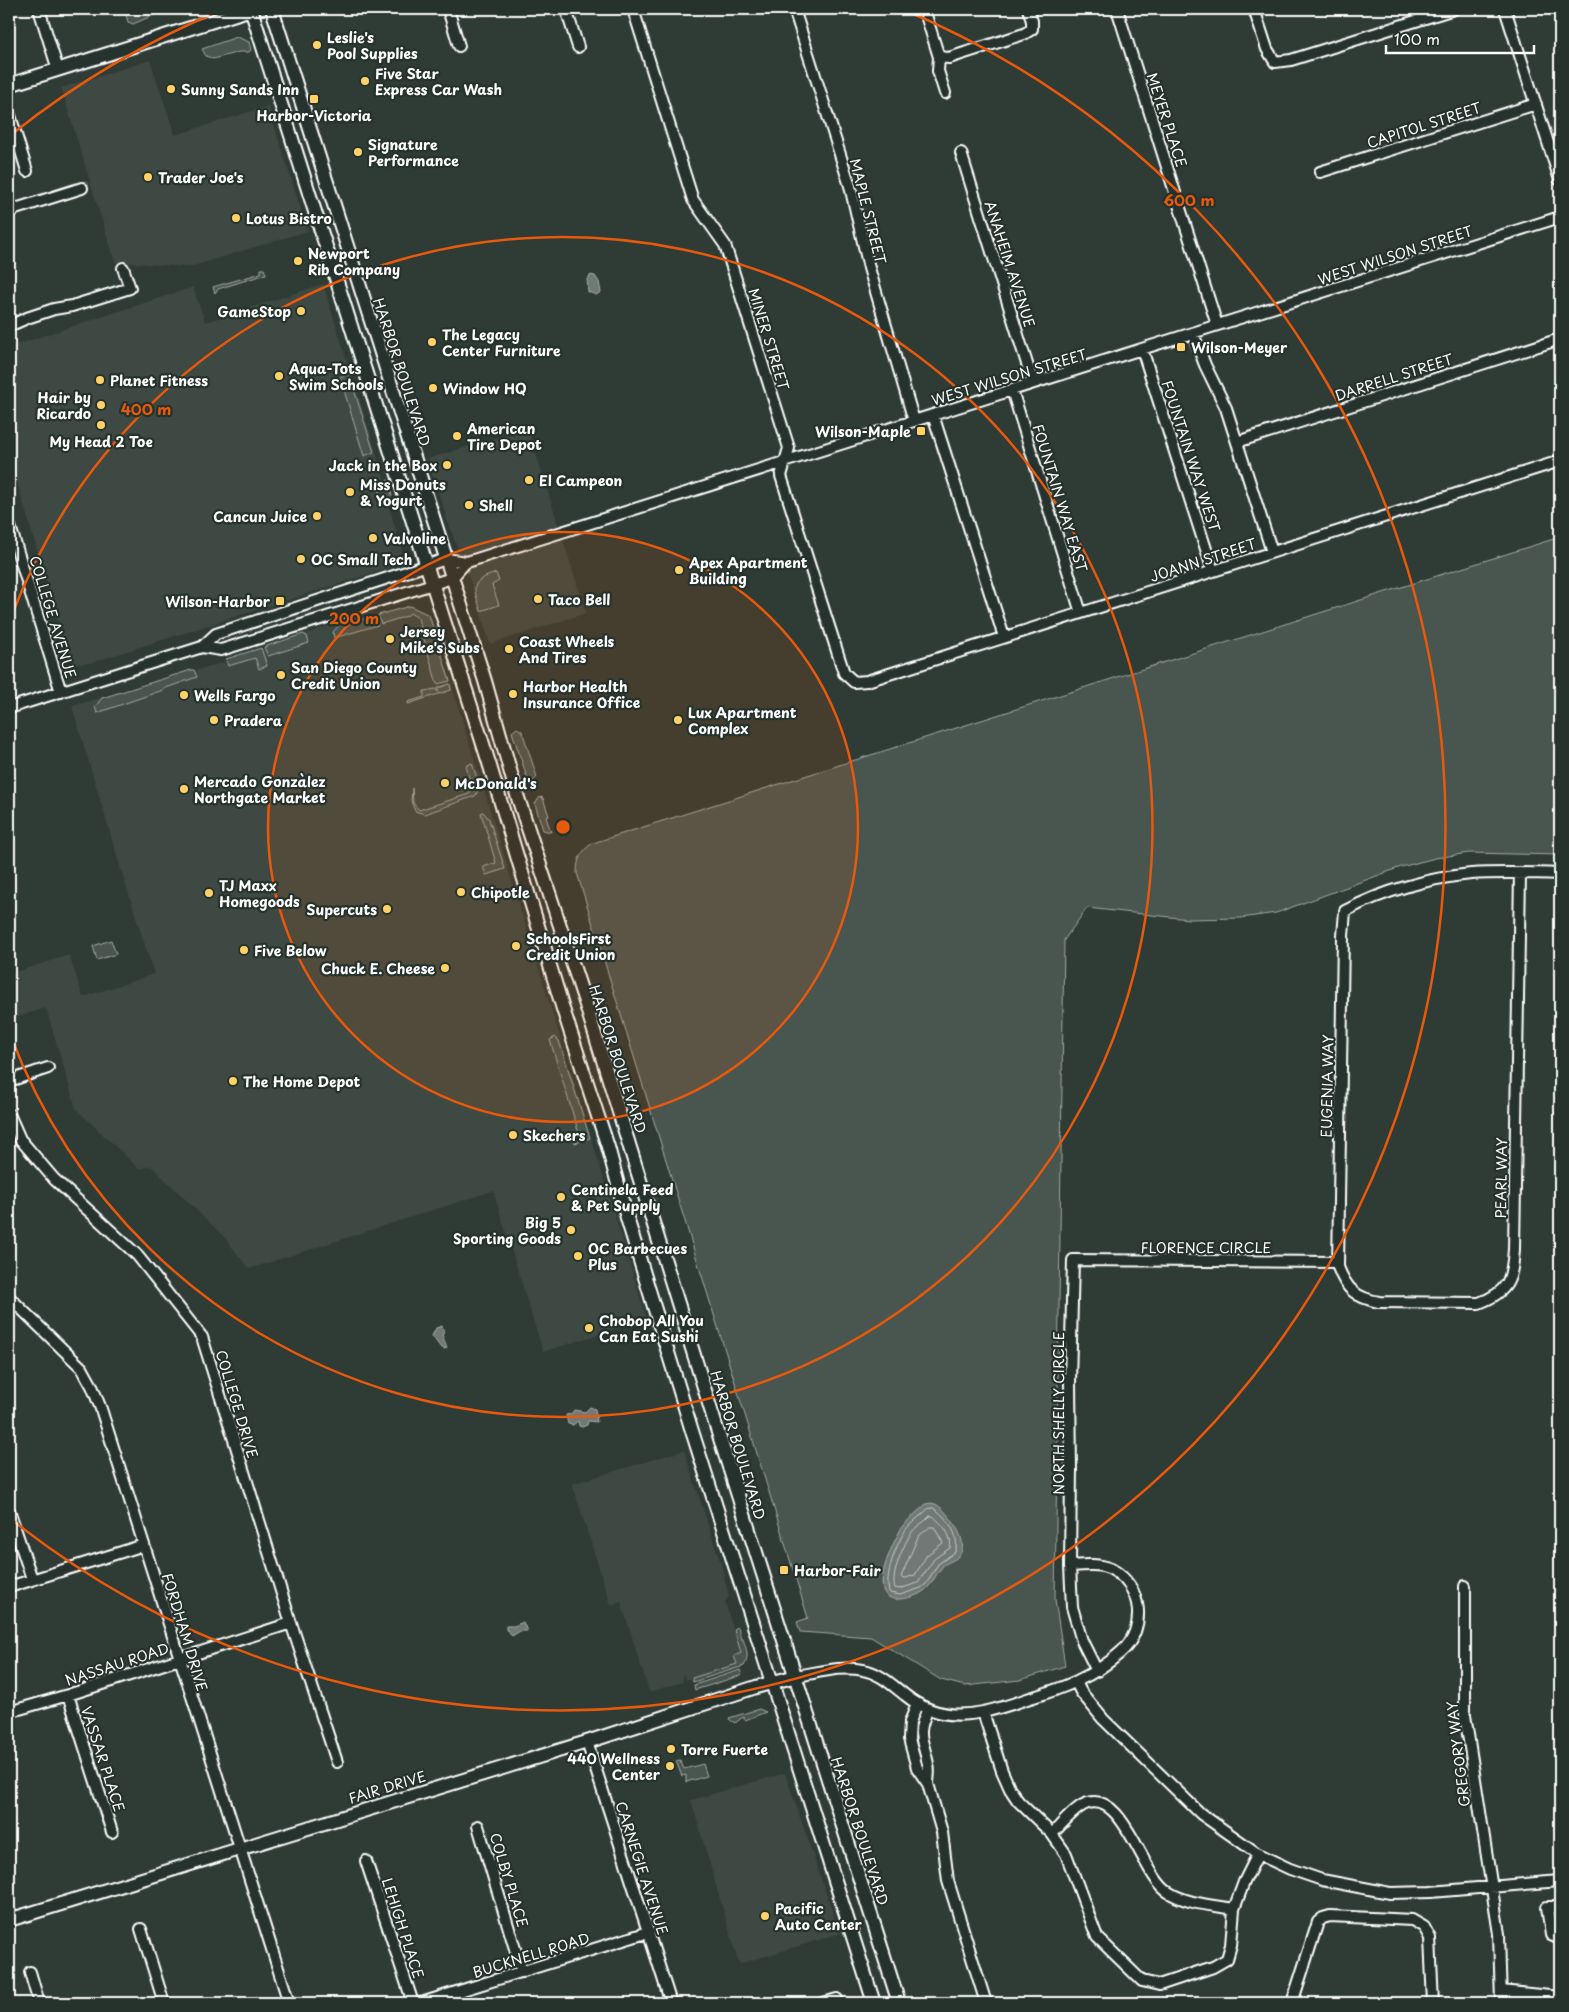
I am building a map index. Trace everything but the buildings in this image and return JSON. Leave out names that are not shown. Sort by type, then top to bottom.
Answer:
[{"type":"main road","points":[[9,85],[251,9],[433,584],[563,1009],[608,1147],[627,1218],[692,1431],[874,2003]]},
{"type":"main road","name":"HARBOR BOULEVARD","points":[[272,9],[485,681],[520,804],[595,1034],[715,1423],[899,2003]]},
{"type":"main road","name":"FAIR DRIVE","points":[[9,1920],[796,1676]]},
{"type":"street","points":[[39,9],[58,70]]},
{"type":"street","points":[[448,9],[459,46]]},
{"type":"street","points":[[566,9],[578,47]]},
{"type":"street","name":"MINER STREET","points":[[633,9],[693,200],[725,245],[789,448],[781,476],[844,673],[854,682]]},
{"type":"street","name":"MAPLE STREET","points":[[794,9],[850,186],[869,268],[914,421]]},
{"type":"street","points":[[924,9],[939,57],[938,71],[945,93]]},
{"type":"street","points":[[939,57],[949,58],[1024,34],[1032,28],[1028,9]]},
{"type":"street","name":"MEYER PLACE","points":[[1117,9],[1217,326]]},
{"type":"street","points":[[1254,9],[1267,49],[1275,62],[1291,60],[1454,9]]},
{"type":"street","points":[[1505,9],[1560,180]]},
{"type":"street","name":"CAPITOL STREET","points":[[1320,172],[1536,104]]},
{"type":"street","points":[[9,112],[27,170]]},
{"type":"street","name":"ANAHEIM AVENUE","points":[[961,153],[1034,383]]},
{"type":"street","points":[[9,211],[82,188]]},
{"type":"street","name":"WEST WILSON STREET","points":[[9,708],[202,647],[216,634],[427,565],[446,559],[466,562],[1560,217]]},
{"type":"street","points":[[9,326],[54,309],[72,306],[130,288],[123,268]]},
{"type":"street","points":[[1194,333],[1205,365],[1226,408],[1272,552]]},
{"type":"street","name":"DARRELL STREET","points":[[1237,442],[1560,339]]},
{"type":"street","name":"FOUNTAIN WAY WEST","points":[[1142,349],[1214,571]]},
{"type":"street","name":"FOUNTAIN WAY EAST","points":[[1012,390],[1081,613]]},
{"type":"street","points":[[933,415],[1004,638]]},
{"type":"street","name":"JOANN STREET","points":[[854,682],[867,681],[1560,461]]},
{"type":"street","name":"COLLEGE AVENUE","points":[[9,523],[61,692]]},
{"type":"street","points":[[452,578],[466,562]]},
{"type":"street","name":"WEST WILSON STREET","points":[[202,647],[221,650],[452,578]]},
{"type":"street","points":[[1520,873],[1560,874]]},
{"type":"street","name":"EUGENIA WAY","points":[[1338,1262],[1343,936],[1346,911],[1365,902],[1416,884],[1471,874],[1520,873]]},
{"type":"street","name":"PEARL WAY","points":[[1338,1262],[1338,1268],[1346,1286],[1367,1300],[1379,1302],[1479,1303],[1492,1298],[1500,1292],[1510,1279],[1514,1249],[1520,873]]},
{"type":"street","points":[[9,1081],[48,1068]]},
{"type":"street","name":"COLLEGE DRIVE","points":[[9,1114],[20,1139],[48,1172],[136,1255],[202,1337],[336,1762]]},
{"type":"street","name":"FLORENCE CIRCLE","points":[[1073,1260],[1338,1262]]},
{"type":"street","name":"NORTH SHELLY CIRCLE","points":[[1073,1260],[1070,1383],[1072,1470],[1070,1566],[1072,1607],[1082,1641],[1097,1671]]},
{"type":"street","name":"FORDHAM DRIVE","points":[[9,1297],[88,1376],[101,1408],[289,2003]]},
{"type":"street","points":[[9,1510],[32,1579]]},
{"type":"street","points":[[9,1586],[144,1545]]},
{"type":"street","points":[[796,1676],[840,1669],[863,1670],[882,1678],[917,1704],[933,1712],[956,1715],[983,1712],[1064,1688],[1097,1671],[1121,1652],[1133,1639],[1139,1616],[1134,1594],[1129,1584],[1119,1575],[1104,1566],[1070,1566]]},
{"type":"street","name":"GREGORY WAY","points":[[1465,1586],[1465,1715],[1499,1934],[1502,1991],[1500,2003]]},
{"type":"street","name":"NASSAU ROAD","points":[[9,1712],[291,1622]]},
{"type":"street","points":[[1076,1682],[1081,1692],[1103,1719],[1201,1814],[1258,1854],[1322,1880],[1390,1893],[1431,1892],[1560,1881]]},
{"type":"street","name":"VASSAR PLACE","points":[[68,1694],[112,1832]]},
{"type":"street","points":[[917,1704],[909,1732],[913,1755],[917,1768],[928,1784],[942,1832],[948,1881],[986,2003]]},
{"type":"street","points":[[928,1709],[921,1725],[920,1734],[929,1766],[928,1784]]},
{"type":"street","points":[[983,1712],[1002,1771],[1010,1789],[1018,1801],[1052,1834],[1069,1861],[1097,1937],[1142,1981],[1159,1985],[1213,1967],[1227,1959],[1231,1945],[1234,1909],[1244,1882],[1258,1854]]},
{"type":"street","name":"CARNEGIE AVENUE","points":[[587,1742],[671,2003]]},
{"type":"street","points":[[913,1755],[920,1755],[925,1752]]},
{"type":"street","points":[[1052,1834],[1082,1806],[1094,1802],[1107,1806],[1128,1829],[1152,1874],[1166,1891],[1191,1902],[1234,1909]]},
{"type":"street","name":"COLBY PLACE","points":[[478,1826],[522,1972]]},
{"type":"street","name":"LEHIGH PLACE","points":[[366,1861],[413,2003]]},
{"type":"street","points":[[1560,1907],[1547,1907],[1551,1935],[1560,1939]]},
{"type":"street","points":[[1292,2003],[1318,1922],[1330,1916],[1412,1920],[1424,1927],[1430,1938],[1432,2003]]},
{"type":"street","points":[[141,1929],[164,2003]]},
{"type":"street","name":"BUCKNELL ROAD","points":[[421,2003],[648,1932]]},
{"type":"street","points":[[30,1972],[39,2003]]},
{"type":"street","points":[[1502,1991],[1560,1997]]},
{"type":"street","points":[[823,2003],[837,1999]]},
{"type":"shaded area","points":[[128,9],[131,14],[149,9],[168,9],[133,24],[128,22],[125,11]]},
{"type":"shaded area","points":[[237,37],[249,42],[251,50],[249,52],[239,52],[213,59],[206,56],[202,49]]},
{"type":"shaded area","points":[[150,60],[175,135],[268,106],[308,231],[190,267],[115,262],[61,88]]},
{"type":"shaded area","points":[[261,269],[264,269],[266,274],[218,289],[215,293],[213,287],[261,273]]},
{"type":"shaded area","points":[[323,284],[392,503],[389,507],[402,550],[395,566],[90,663],[76,664],[69,656],[9,455],[9,347],[193,287],[205,322]]},
{"type":"shaded area","points":[[349,374],[374,452],[364,456],[340,377]]},
{"type":"shaded area","points":[[528,428],[586,613],[490,644],[473,589],[427,459]]},
{"type":"shaded area","points":[[388,480],[392,496],[382,499],[377,484]]},
{"type":"shaded area","points":[[1560,537],[1560,855],[1469,853],[1435,858],[1401,867],[1276,913],[1241,918],[1189,919],[1087,908],[1064,940],[1055,1599],[1065,1666],[1020,1680],[965,1686],[941,1680],[871,1637],[800,1632],[797,1622],[808,1618],[577,873],[579,859],[585,849],[593,843]]},
{"type":"shaded area","points":[[496,573],[499,581],[492,585],[499,605],[481,611],[475,586],[481,579]]},
{"type":"shaded area","points":[[410,605],[430,615],[647,1319],[543,1352],[493,1191],[249,1269],[224,1237],[151,1166],[139,1169],[76,1109],[46,1008],[12,1019],[9,1008],[9,974],[69,955],[83,997],[154,974],[72,706],[225,662],[225,660],[341,622],[365,619]]},
{"type":"shaded area","points":[[410,606],[429,615],[450,681],[437,684],[418,618],[410,613],[407,616],[381,624],[378,615]]},
{"type":"shaded area","points":[[375,617],[378,625],[334,638],[333,632],[341,623]]},
{"type":"shaded area","points":[[303,634],[307,636],[309,643],[268,656],[264,647]]},
{"type":"shaded area","points":[[261,648],[267,666],[259,669],[255,658],[228,666],[226,659]]},
{"type":"shaded area","points":[[194,670],[197,677],[97,713],[95,707],[102,698]]},
{"type":"shaded area","points":[[450,684],[451,690],[408,704],[408,702],[424,697],[424,691],[436,689],[438,692],[438,688]]},
{"type":"shaded area","points":[[517,728],[522,731],[537,777],[532,782],[528,780],[512,732]]},
{"type":"shaded area","points":[[472,763],[480,788],[475,796],[425,814],[415,811],[411,801],[412,788],[413,803],[419,810],[469,794],[472,788],[466,766]]},
{"type":"shaded area","points":[[540,797],[543,798],[549,816],[546,817],[551,832],[543,830],[535,804]]},
{"type":"shaded area","points":[[483,812],[489,819],[505,869],[486,875],[483,867],[496,863],[481,813]]},
{"type":"shaded area","points":[[111,940],[116,954],[97,960],[93,946]]},
{"type":"shaded area","points":[[555,1037],[559,1041],[590,1138],[575,1143],[574,1139],[580,1137],[550,1040]]},
{"type":"shaded area","points":[[684,1450],[722,1567],[729,1597],[725,1602],[741,1654],[737,1664],[686,1680],[682,1673],[683,1682],[649,1692],[621,1602],[611,1605],[572,1484]]},
{"type":"shaded area","points":[[738,1627],[747,1652],[744,1666],[693,1682],[692,1678],[737,1664],[734,1656],[741,1653],[734,1629]]},
{"type":"shaded area","points":[[740,1670],[742,1675],[695,1690],[694,1685]]},
{"type":"shaded area","points":[[759,1709],[766,1712],[745,1720],[743,1717],[735,1723],[729,1718]]},
{"type":"shaded area","points":[[680,1760],[684,1769],[703,1764],[707,1776],[686,1782],[686,1775],[682,1776],[676,1761]]},
{"type":"shaded area","points":[[785,1773],[839,1932],[842,1933],[739,1964],[691,1800]]},
{"type":"water","points":[[591,275],[595,276],[599,282],[601,292],[596,295],[588,292],[587,279]]},
{"type":"water","points":[[442,1326],[444,1333],[442,1334],[447,1348],[444,1349],[443,1347],[441,1348],[432,1336],[436,1328]]},
{"type":"water","points":[[590,1407],[595,1409],[597,1422],[588,1421],[587,1425],[582,1427],[579,1426],[578,1421],[573,1425],[568,1424],[566,1415],[571,1414],[574,1410],[585,1412]]},
{"type":"water","points":[[931,1503],[942,1509],[954,1523],[962,1539],[962,1550],[955,1559],[943,1566],[924,1591],[914,1596],[897,1599],[887,1596],[883,1588],[883,1577],[897,1537],[906,1522],[926,1504]]},
{"type":"water","points":[[523,1622],[527,1631],[520,1631],[512,1636],[506,1630],[506,1626],[514,1626]]},
{"type":"place","name":"Leslie's Pool Supplies","points":[[317,45]]},
{"type":"place","name":"Five Star Express Car Wash","points":[[365,81]]},
{"type":"place","name":"Sunny Sands Inn","points":[[171,89]]},
{"type":"place","name":"Harbor-Victoria","points":[[314,99]]},
{"type":"place","name":"Signature Performance","points":[[358,152]]},
{"type":"place","name":"Trader Joe's","points":[[148,177]]},
{"type":"place","name":"Lotus Bistro","points":[[236,218]]},
{"type":"place","name":"Newport Rib Company","points":[[298,261]]},
{"type":"place","name":"GameStop","points":[[301,311]]},
{"type":"place","name":"The Legacy Center Furniture","points":[[432,342]]},
{"type":"place","name":"Wilson-Meyer","points":[[1181,347]]},
{"type":"place","name":"Aqua-Tots Swim Schools","points":[[279,376]]},
{"type":"place","name":"Planet Fitness","points":[[100,380]]},
{"type":"place","name":"Window HQ","points":[[433,388]]},
{"type":"place","name":"Hair by Ricardo","points":[[101,405]]},
{"type":"place","name":"My Head 2 Toe","points":[[101,425]]},
{"type":"place","name":"Wilson-Maple","points":[[921,431]]},
{"type":"place","name":"American Tire Depot","points":[[457,436]]},
{"type":"place","name":"Jack in the Box","points":[[447,465]]},
{"type":"place","name":"El Campeon","points":[[529,480]]},
{"type":"place","name":"Miss Donuts & Yogurt","points":[[350,492]]},
{"type":"place","name":"Shell","points":[[469,505]]},
{"type":"place","name":"Cancun Juice","points":[[317,516]]},
{"type":"place","name":"Valvoline","points":[[373,538]]},
{"type":"place","name":"OC Small Tech","points":[[301,559]]},
{"type":"place","name":"Apex Apartment Building","points":[[679,570]]},
{"type":"place","name":"Taco Bell","points":[[538,599]]},
{"type":"place","name":"Wilson-Harbor","points":[[280,601]]},
{"type":"place","name":"Jersey Mike's Subs","points":[[390,639]]},
{"type":"place","name":"Coast Wheels And Tires","points":[[509,649]]},
{"type":"place","name":"San Diego County Credit Union","points":[[281,675]]},
{"type":"place","name":"Harbor Health Insurance Office","points":[[513,694]]},
{"type":"place","name":"Wells Fargo","points":[[184,695]]},
{"type":"place","name":"Pradera","points":[[214,720]]},
{"type":"place","name":"Lux Apartment Complex","points":[[678,720]]},
{"type":"place","name":"McDonald's","points":[[445,783]]},
{"type":"place","name":"Mercado Gonzàlez Northgate Market","points":[[184,789]]},
{"type":"place","name":"Chipotle","points":[[461,892]]},
{"type":"place","name":"TJ Maxx Homegoods","points":[[209,893]]},
{"type":"place","name":"Supercuts","points":[[387,909]]},
{"type":"place","name":"SchoolsFirst Credit Union","points":[[516,946]]},
{"type":"place","name":"Five Below","points":[[244,950]]},
{"type":"place","name":"Chuck E. Cheese","points":[[445,968]]},
{"type":"place","name":"The Home Depot","points":[[233,1081]]},
{"type":"place","name":"Skechers","points":[[513,1135]]},
{"type":"place","name":"Centinela Feed & Pet Supply","points":[[561,1197]]},
{"type":"place","name":"Big 5 Sporting Goods","points":[[571,1230]]},
{"type":"place","name":"OC Barbecues Plus","points":[[578,1256]]},
{"type":"place","name":"Chobop All You Can Eat Sushi","points":[[589,1328]]},
{"type":"place","name":"Harbor-Fair","points":[[784,1570]]},
{"type":"place","name":"Torre Fuerte","points":[[671,1749]]},
{"type":"place","name":"440 Wellness Center","points":[[670,1766]]},
{"type":"place","name":"Pacific Auto Center","points":[[765,1916]]}]
